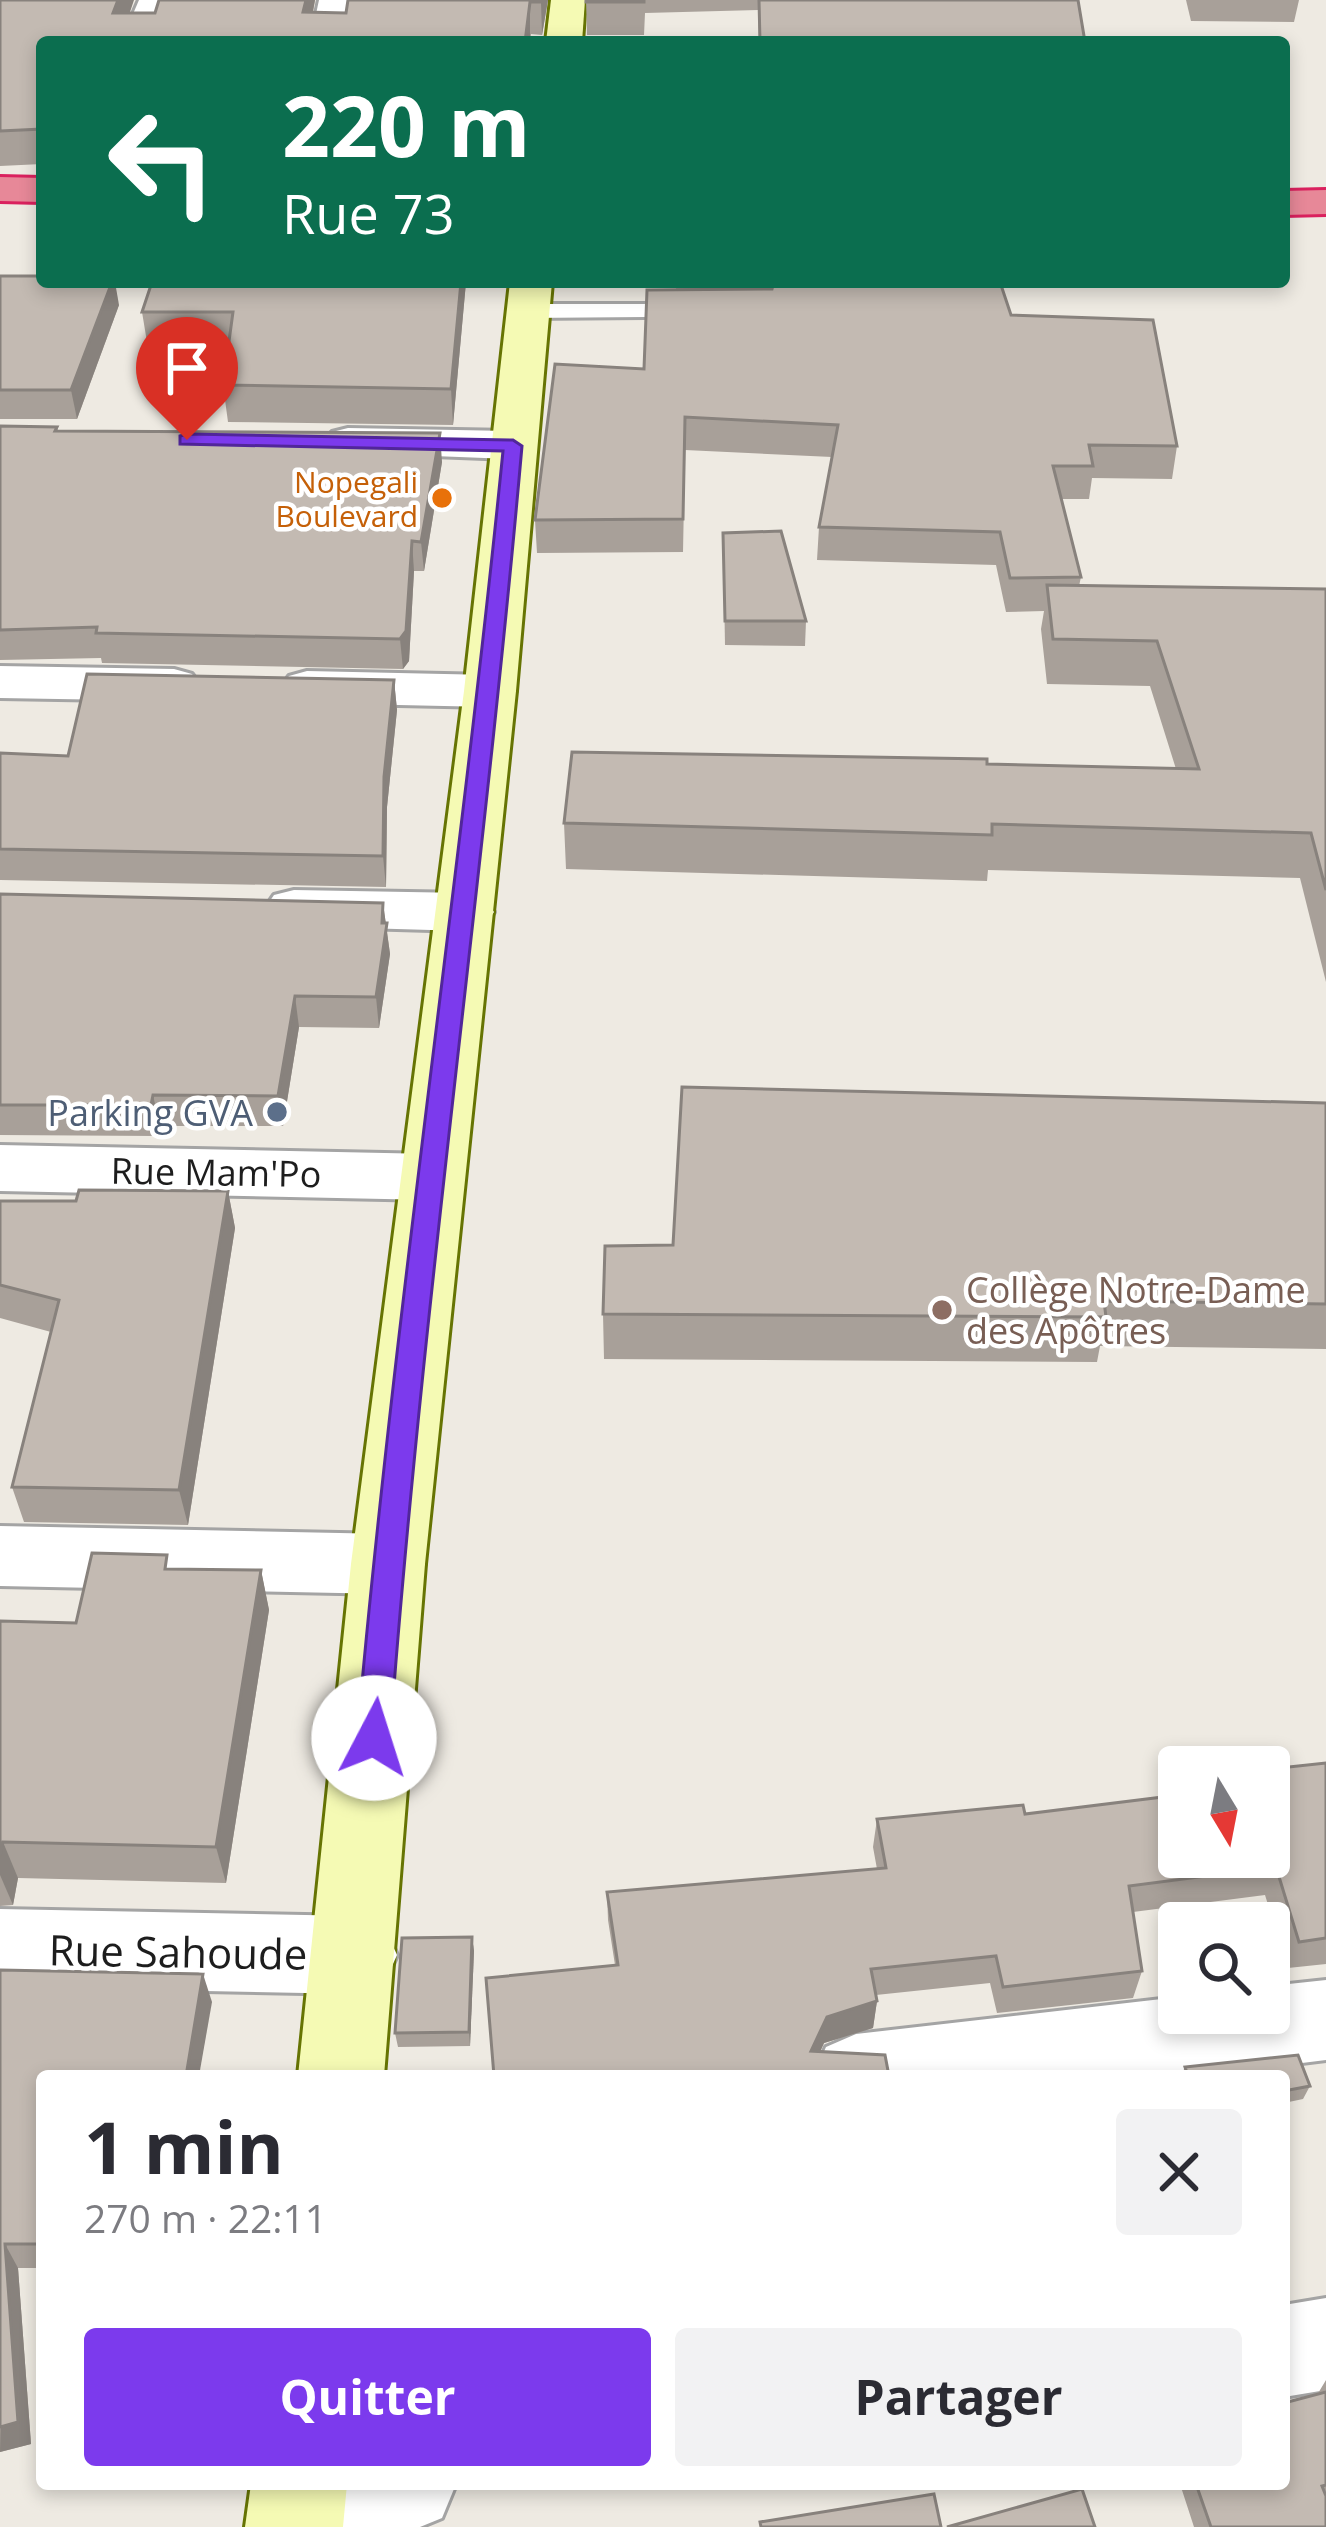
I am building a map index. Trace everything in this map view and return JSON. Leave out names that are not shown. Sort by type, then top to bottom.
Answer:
[{"type":"highway","points":[[0,189],[36,190]]},
{"type":"highway","points":[[1290,203],[1326,202]]},
{"type":"street","points":[[142,36],[156,0]]},
{"type":"street","points":[[329,36],[336,0]]},
{"type":"street","points":[[565,36],[568,0]]},
{"type":"street","points":[[342,2070],[356,1955],[388,1564],[490,691],[528,297]]},
{"type":"street","points":[[303,442],[513,446]]},
{"type":"street","points":[[0,682],[490,691]]},
{"type":"street","points":[[232,907],[465,912]]},
{"type":"street","name":"Rue Mam'Po","points":[[0,1168],[432,1177]]},
{"type":"street","points":[[0,1556],[388,1564]]},
{"type":"street","name":"Rue Sahoude","points":[[0,1948],[356,1955]]},
{"type":"street","points":[[906,2070],[1326,2020]]},
{"type":"street","points":[[1290,2349],[1326,2344]]},
{"type":"street","points":[[297,2504],[375,2490]]},
{"type":"lane","points":[[629,288],[629,311]]},
{"type":"lane","points":[[528,297],[629,311],[763,311],[763,288]]},
{"type":"building","points":[[0,0],[118,0],[113,13],[155,13],[159,0],[306,0],[303,12],[346,13],[348,0],[541,0],[530,2],[526,36],[36,36],[36,129],[0,131]]},
{"type":"building","points":[[644,0],[644,2],[586,2]]},
{"type":"building","points":[[759,0],[1078,0],[1084,36],[760,36]]},
{"type":"building","points":[[0,276],[36,276],[36,288],[110,288],[71,390],[0,390]]},
{"type":"building","points":[[150,288],[460,288],[451,389],[223,385],[233,312],[142,312]]},
{"type":"building","points":[[1002,288],[1011,315],[1153,320],[1177,446],[1089,445],[1093,466],[1053,466],[1081,577],[1010,578],[1000,532],[819,527],[838,425],[685,417],[683,519],[535,520],[555,364],[644,369],[647,290]]},
{"type":"building","points":[[0,426],[57,427],[55,431],[440,433],[421,542],[412,541],[406,631],[400,639],[96,633],[97,627],[0,630]]},
{"type":"building","points":[[781,531],[806,621],[725,621],[723,533]]},
{"type":"building","points":[[1047,585],[1326,589],[1326,890],[1311,833],[992,824],[992,835],[564,823],[572,752],[987,759],[987,764],[1199,769],[1157,641],[1053,639]]},
{"type":"building","points":[[87,674],[394,680],[384,777],[383,856],[0,849],[0,753],[68,756]]},
{"type":"building","points":[[0,894],[383,903],[382,923],[387,923],[376,997],[295,996],[278,1096],[153,1095],[151,1105],[0,1105]]},
{"type":"building","points":[[682,1087],[1326,1103],[1326,1304],[1104,1301],[1106,1317],[603,1314],[605,1246],[673,1245]]},
{"type":"building","points":[[79,1190],[228,1191],[179,1490],[12,1487],[59,1300],[0,1285],[0,1201],[76,1201]]},
{"type":"building","points":[[92,1553],[167,1555],[165,1569],[261,1570],[216,1847],[3,1842],[0,1856],[0,1621],[76,1623]]},
{"type":"building","points":[[1326,1763],[1326,1938],[1299,1942],[1279,1878],[1290,1878],[1290,1767]]},
{"type":"building","points":[[1158,1798],[1158,1878],[1191,1878],[1129,1886],[1142,1971],[1003,1987],[996,1956],[871,1969],[877,2001],[827,2017],[811,2051],[885,2055],[888,2070],[494,2070],[486,1978],[618,1965],[607,1892],[886,1868],[877,1819],[1023,1805],[1025,1814]]},
{"type":"building","points":[[472,1937],[469,2032],[395,2033],[402,1938]]},
{"type":"building","points":[[0,1970],[203,1974],[187,2070],[36,2070],[36,2244],[5,2244],[18,2422],[0,2427]]},
{"type":"building","points":[[1298,2055],[1310,2086],[1290,2090],[1290,2070],[1185,2067]]},
{"type":"building","points":[[1326,2392],[1326,2485],[1322,2486],[1326,2527],[1211,2527],[1198,2490],[1290,2490],[1290,2401]]},
{"type":"building","points":[[1082,2490],[1095,2527],[947,2527]]},
{"type":"building","points":[[934,2494],[941,2527],[761,2527],[760,2522]]},
{"type":"place","name":"Nopegali Boulevard","points":[[442,498]]},
{"type":"place","name":"Parking GVA","points":[[277,1112]]},
{"type":"place","name":"Collège Notre-Dame des Apôtres","points":[[942,1310]]},
{"type":"route","points":[[187,440],[513,446],[490,691],[388,1564],[374,1738]]}]
